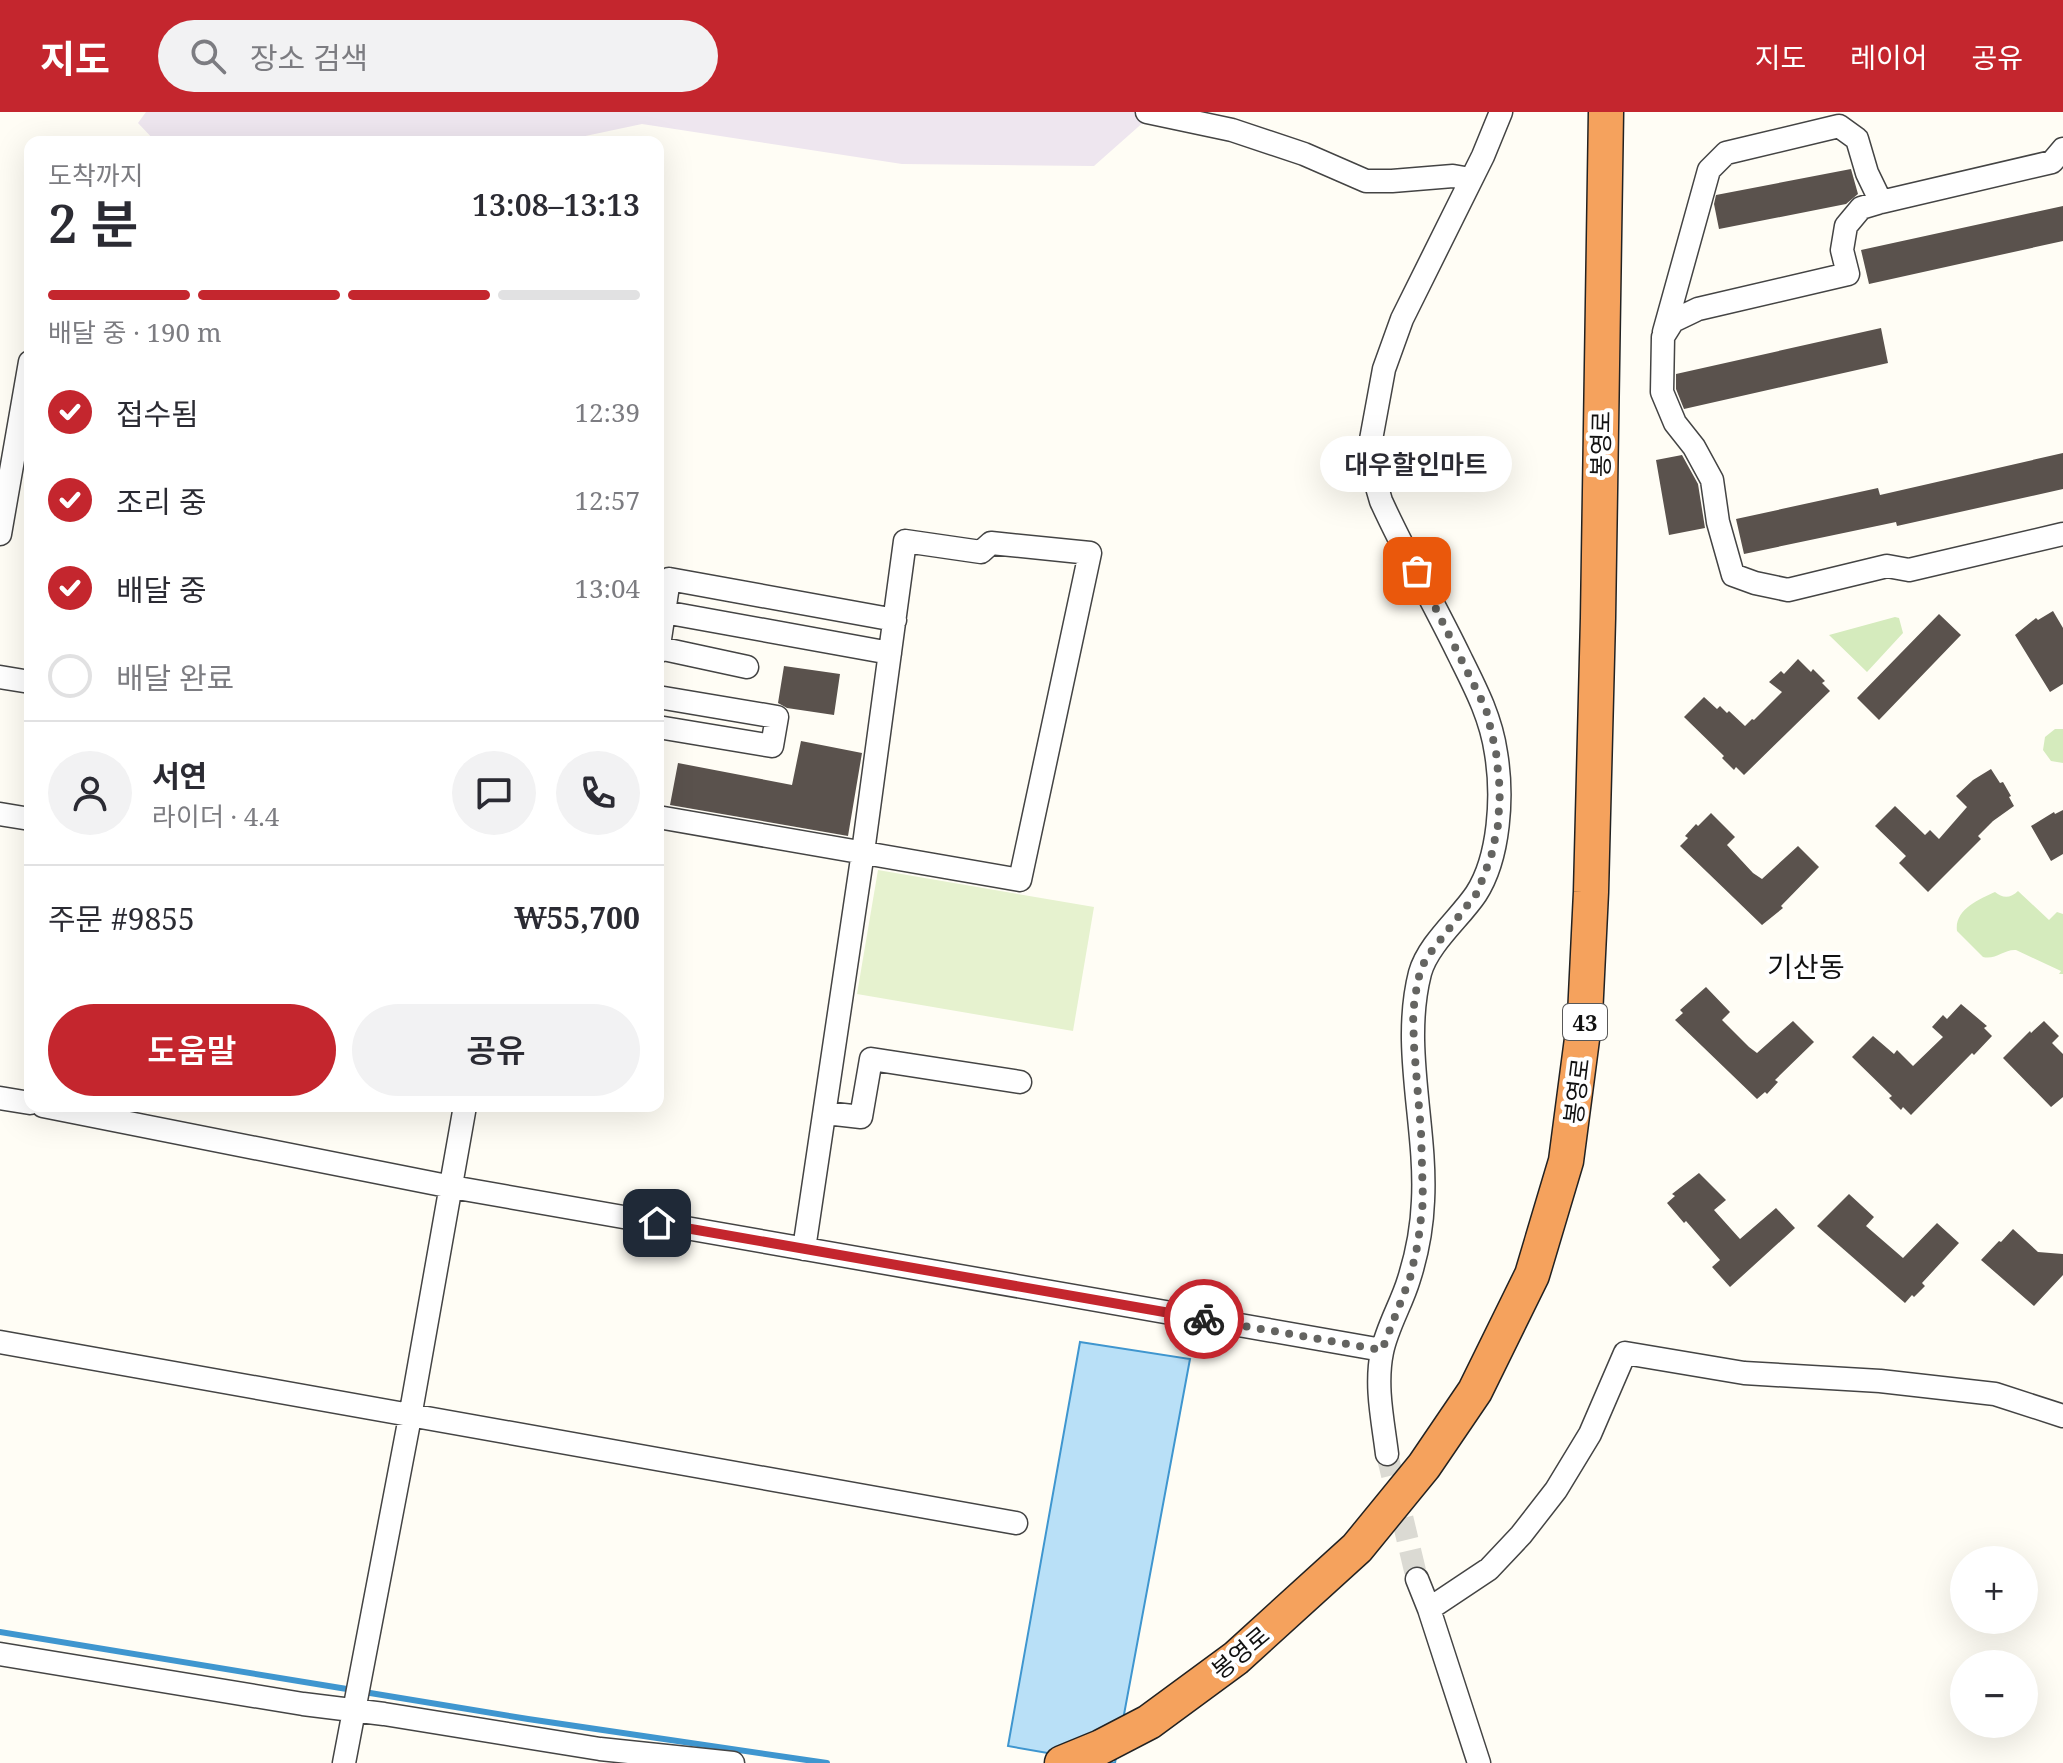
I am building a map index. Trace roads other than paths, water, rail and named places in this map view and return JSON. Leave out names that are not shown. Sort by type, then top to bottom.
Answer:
[{"type":"highway","points":[[1586,112],[1605,164]]},
{"type":"highway","name":"봉영로","points":[[1062,1763],[1149,1722],[1236,1658],[1357,1548],[1424,1466],[1475,1391],[1532,1275],[1566,1161],[1585,1016],[1596,709],[1606,112]]},
{"type":"highway","points":[[1605,164],[1619,112]]},
{"type":"street","points":[[1147,112],[1232,130],[1304,154],[1366,181],[1453,176],[1470,179]]},
{"type":"street","points":[[1387,1454],[1379,1379],[1382,1350],[1410,1278],[1423,1201],[1413,1012],[1417,985],[1421,968],[1430,953],[1477,893],[1491,857],[1498,825],[1500,791],[1496,752],[1486,709],[1381,501],[1372,470],[1370,445],[1384,369],[1402,319],[1483,156],[1501,112]]},
{"type":"street","points":[[1881,202],[1867,173],[1857,139],[1839,126],[1726,153],[1709,170],[1663,337],[1662,392],[1675,423],[1694,447],[1712,480],[1718,522],[1733,575],[1788,590],[1887,566],[1909,570],[2063,534]]},
{"type":"street","points":[[1663,337],[1673,321],[1698,309],[1848,274],[1842,250],[1846,226],[1861,208],[2052,162],[2063,150]]},
{"type":"street","points":[[0,534],[13,490],[24,407]]},
{"type":"street","points":[[664,818],[863,852],[1020,880],[1090,553],[991,543],[981,552],[905,541],[863,852],[826,1113],[804,1249]]},
{"type":"street","points":[[890,653],[664,612],[669,579],[895,620]]},
{"type":"street","points":[[664,651],[747,667]]},
{"type":"street","points":[[0,677],[24,681]]},
{"type":"street","points":[[664,698],[777,717],[772,746],[664,728]]},
{"type":"street","points":[[0,814],[24,818]]},
{"type":"street","points":[[826,1113],[861,1117],[871,1059],[1020,1082]]},
{"type":"street","points":[[0,1098],[24,1102]]},
{"type":"street","points":[[73,1112],[452,1187],[1382,1350]]},
{"type":"street","points":[[344,1763],[464,1112]]},
{"type":"street","points":[[0,1342],[1016,1523]]},
{"type":"street","points":[[1429,1609],[1489,1569],[1521,1535],[1556,1490],[1590,1434],[1625,1353],[1744,1373],[1880,1381],[1982,1392],[2063,1416]]},
{"type":"street","points":[[1417,1579],[1479,1763]]},
{"type":"street","points":[[0,1654],[303,1704],[356,1706],[600,1749],[733,1763]]},
{"type":"water","points":[[1080,1342],[1190,1359],[1115,1763],[1008,1746]]},
{"type":"waterway","points":[[0,1632],[353,1690]]},
{"type":"waterway","points":[[364,1692],[827,1763]]},
{"type":"tunnel","points":[[1387,1454],[1417,1579]]},
{"type":"place","name":"대우할인마트","points":[[1417,571]]},
{"type":"district","name":"기산동","points":[[1806,966]]}]
